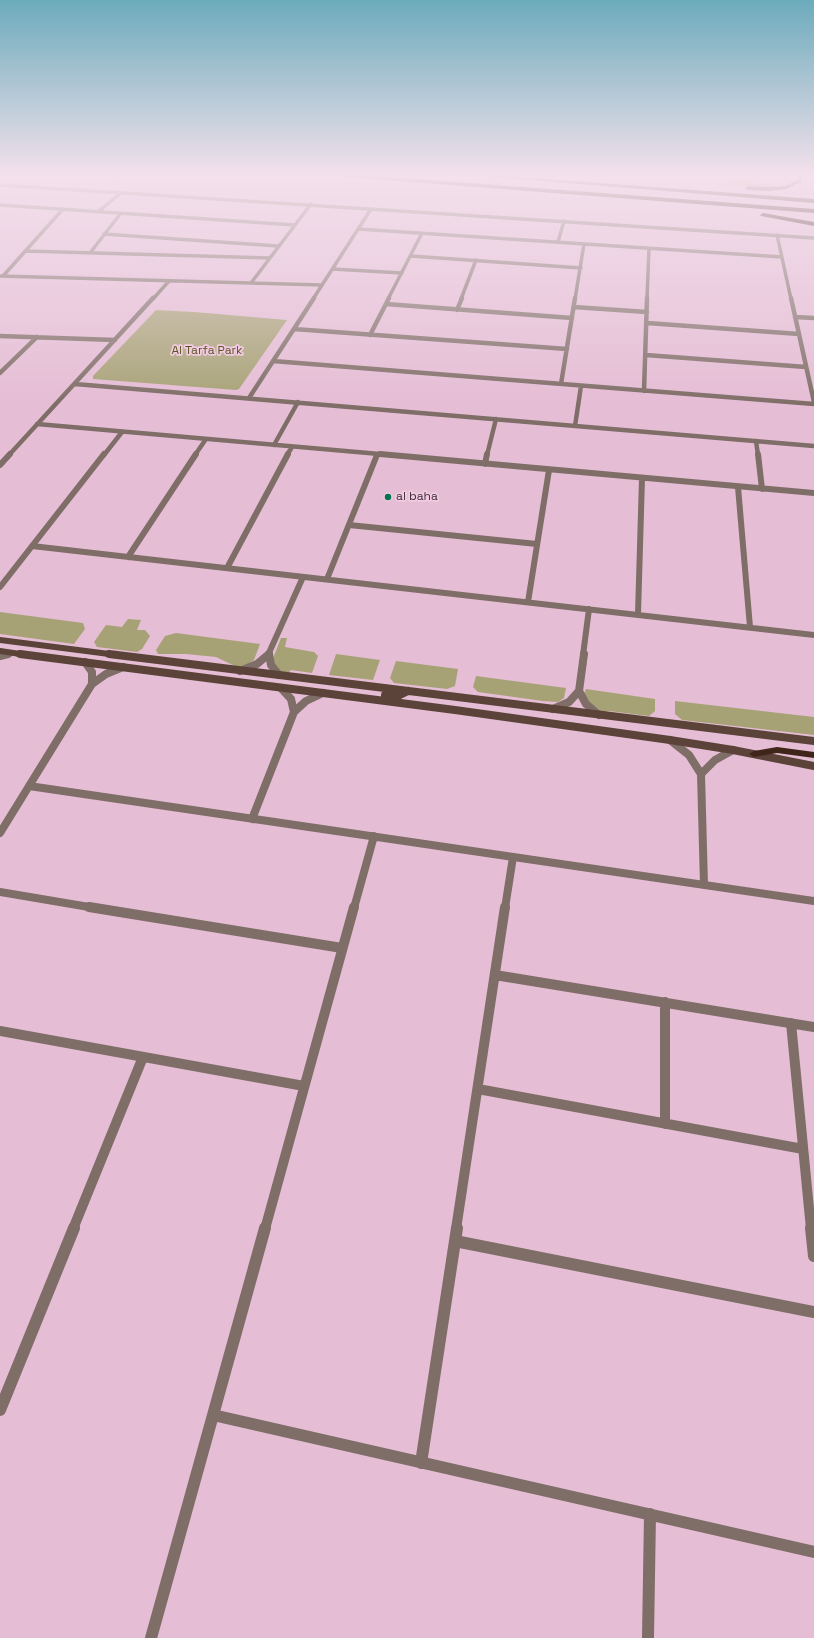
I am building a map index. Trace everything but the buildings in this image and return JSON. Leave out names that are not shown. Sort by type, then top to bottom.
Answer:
[{"type":"main road","points":[[0,640],[408,692],[814,741]]},
{"type":"main road","points":[[0,651],[336,694],[670,740],[733,750],[814,766]]},
{"type":"main road","points":[[336,694],[352,692],[398,696],[408,692]]},
{"type":"main road","points":[[754,754],[777,750],[814,755]]},
{"type":"street","points":[[2,276],[26,251]]},
{"type":"street","points":[[40,251],[270,258]]},
{"type":"street","points":[[251,283],[274,251]]},
{"type":"street","points":[[249,398],[343,251]]},
{"type":"street","points":[[370,334],[412,251]]},
{"type":"street","points":[[562,384],[583,251]]},
{"type":"street","points":[[644,391],[649,251]]},
{"type":"street","points":[[700,251],[782,257]]},
{"type":"street","points":[[273,361],[814,403],[781,251]]},
{"type":"street","points":[[410,256],[581,268]]},
{"type":"street","points":[[457,310],[476,260]]},
{"type":"street","points":[[332,268],[402,273]]},
{"type":"street","points":[[2,276],[322,285]]},
{"type":"street","points":[[0,464],[170,281]]},
{"type":"street","points":[[386,304],[572,318]]},
{"type":"street","points":[[574,307],[647,312]]},
{"type":"street","points":[[795,317],[814,318]]},
{"type":"street","points":[[647,323],[799,334]]},
{"type":"street","points":[[294,329],[567,349]]},
{"type":"street","points":[[0,336],[115,340]]},
{"type":"street","points":[[1,371],[37,338]]},
{"type":"street","points":[[646,355],[806,367]]},
{"type":"street","points":[[75,384],[814,446]]},
{"type":"street","points":[[575,426],[581,386]]},
{"type":"street","points":[[274,445],[298,402]]},
{"type":"street","points":[[484,464],[496,420]]},
{"type":"street","points":[[37,424],[814,493]]},
{"type":"street","points":[[0,587],[122,432]]},
{"type":"street","points":[[128,557],[206,439]]},
{"type":"street","points":[[756,441],[762,489]]},
{"type":"street","points":[[227,568],[292,447]]},
{"type":"street","points":[[327,579],[377,455]]},
{"type":"street","points":[[528,602],[549,470]]},
{"type":"street","points":[[638,614],[642,478]]},
{"type":"street","points":[[738,487],[750,627]]},
{"type":"street","points":[[348,525],[537,544]]},
{"type":"street","points":[[32,546],[814,635]]},
{"type":"street","points":[[239,671],[257,664],[269,654],[303,577]]},
{"type":"street","points":[[589,609],[579,691],[586,704],[599,715]]},
{"type":"street","points":[[0,656],[10,653]]},
{"type":"street","points":[[269,654],[271,666],[279,675]]},
{"type":"street","points":[[85,662],[92,672],[92,684]]},
{"type":"street","points":[[0,833],[92,684],[106,674],[123,667]]},
{"type":"street","points":[[281,688],[291,699],[294,712]]},
{"type":"street","points":[[553,709],[568,702],[579,691]]},
{"type":"street","points":[[252,819],[294,712],[306,700],[323,693]]},
{"type":"street","points":[[670,740],[689,755],[701,774],[704,885]]},
{"type":"street","points":[[701,774],[714,760],[733,750]]},
{"type":"street","points":[[29,786],[814,901]]},
{"type":"street","points":[[151,1638],[374,836]]},
{"type":"street","points":[[422,1462],[513,857]]},
{"type":"street","points":[[0,892],[342,948]]},
{"type":"street","points":[[495,975],[814,1026]]},
{"type":"street","points":[[665,1002],[665,1124]]},
{"type":"street","points":[[791,1023],[814,1256]]},
{"type":"street","points":[[0,1031],[304,1086]]},
{"type":"street","points":[[0,1410],[143,1057]]},
{"type":"street","points":[[478,1089],[803,1150]]},
{"type":"street","points":[[455,1241],[814,1312]]},
{"type":"street","points":[[213,1415],[814,1552]]},
{"type":"street","points":[[648,1638],[650,1514]]},
{"type":"green space","name":"Al Tarfa Park","points":[[156,310],[287,320],[239,389],[236,390],[93,379],[93,376]]},
{"type":"green space","points":[[0,612],[83,623],[85,629],[74,644],[0,634]]},
{"type":"green space","points":[[128,619],[141,620],[137,630],[145,630],[150,636],[142,649],[137,652],[97,647],[94,642],[106,625],[122,627]]},
{"type":"green space","points":[[176,633],[260,644],[254,660],[246,665],[237,667],[216,657],[186,654],[158,654],[156,650],[165,636]]},
{"type":"green space","points":[[281,638],[287,638],[285,647],[314,652],[318,656],[312,673],[291,670],[288,673],[281,673],[272,661]]},
{"type":"green space","points":[[336,654],[380,660],[373,680],[329,675]]},
{"type":"green space","points":[[396,661],[458,669],[455,686],[447,689],[394,683],[390,678]]},
{"type":"green space","points":[[476,676],[566,688],[564,698],[558,702],[543,701],[478,692],[473,687]]},
{"type":"green space","points":[[586,689],[655,699],[655,711],[649,716],[609,711],[601,713],[590,708],[583,696]]},
{"type":"green space","points":[[675,701],[814,717],[814,735],[682,720],[675,714]]},
{"type":"place","name":"al baha","points":[[388,497]]}]
